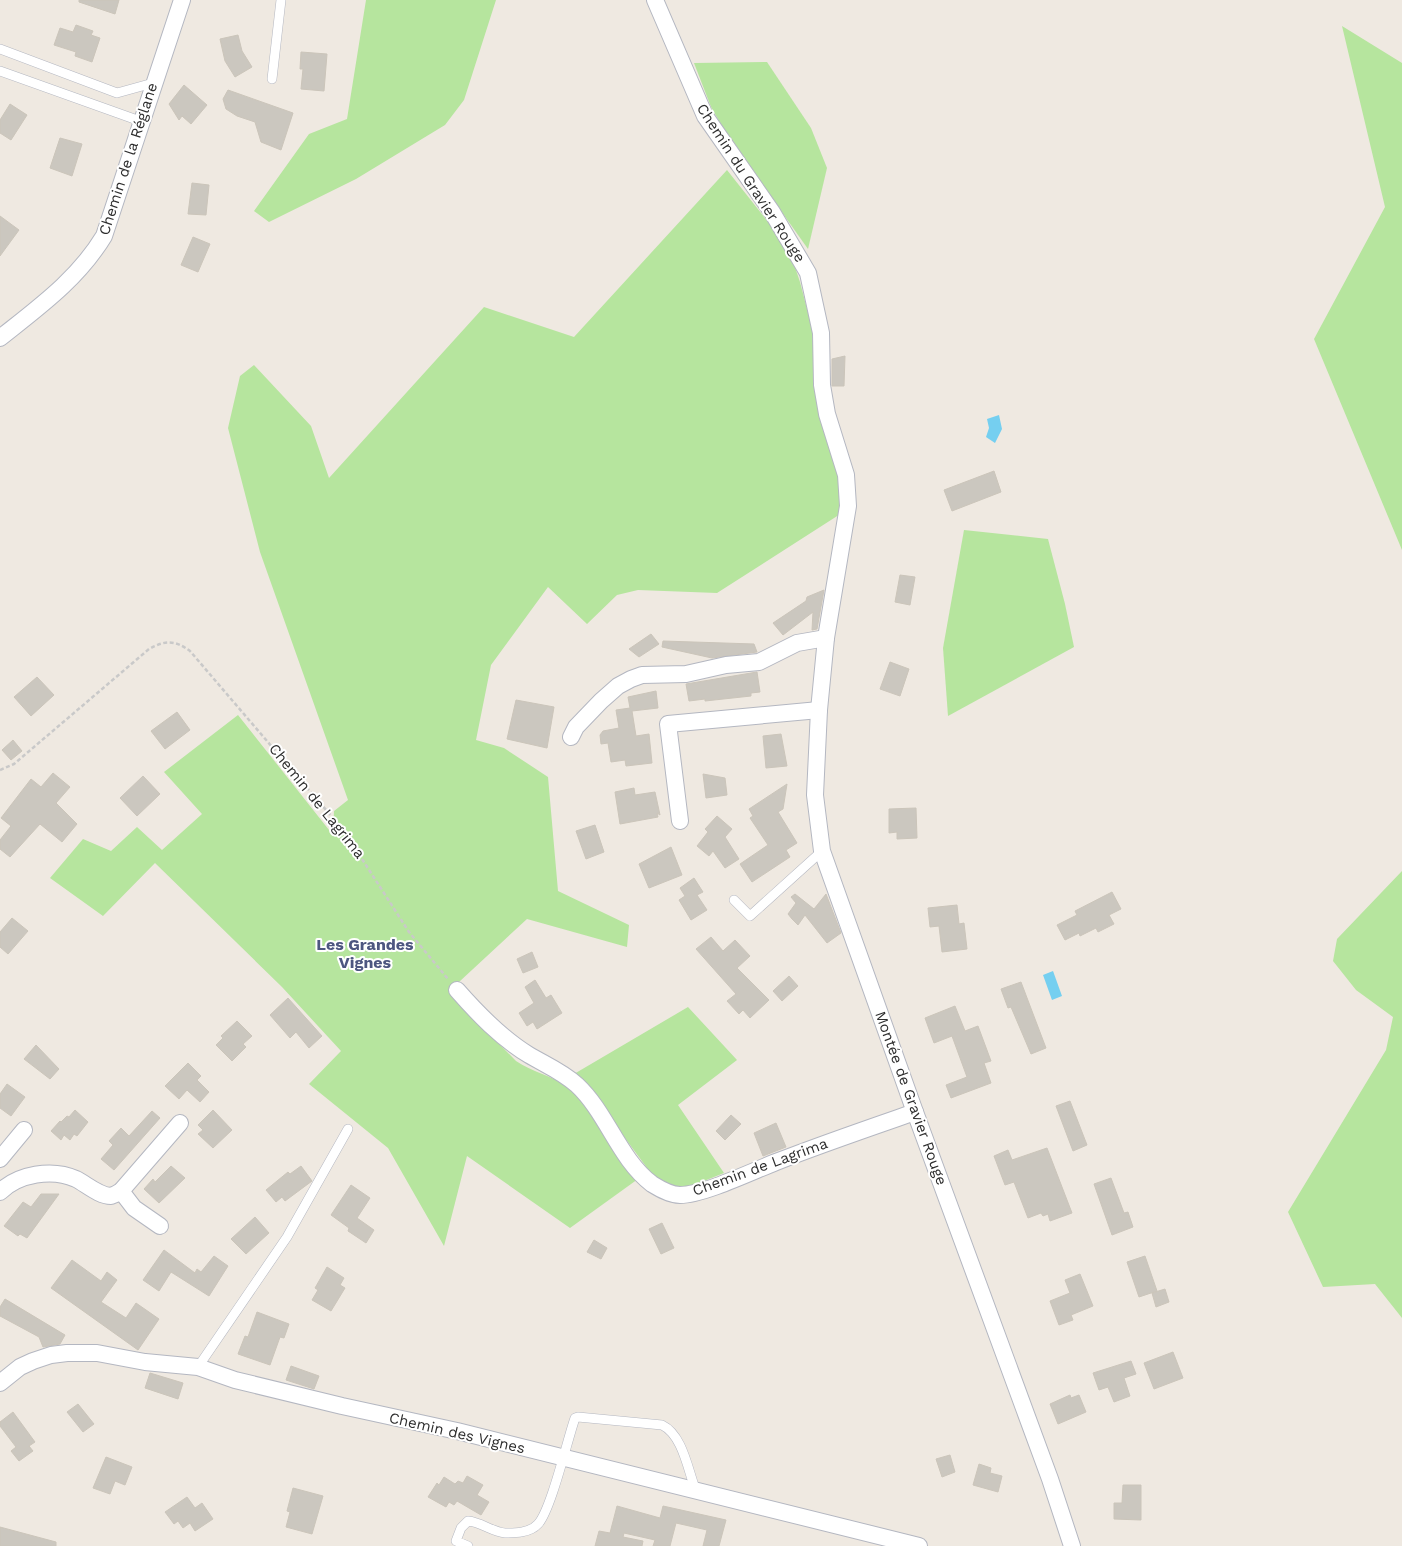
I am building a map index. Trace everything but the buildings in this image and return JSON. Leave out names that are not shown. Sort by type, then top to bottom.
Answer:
[{"type":"street","name":"Chemin de la Réglane","points":[[0,338],[75,276],[91,258],[112,217],[140,121],[182,0]]},
{"type":"street","name":"Chemin du Gravier Rouge","points":[[655,0],[705,116],[772,212],[808,273],[821,333],[822,385],[827,414],[846,475],[847,491],[844,533],[826,638]]},
{"type":"street","name":"Montée de Gravier Rouge","points":[[826,638],[819,710],[815,795],[822,850],[915,1112],[1050,1479],[1072,1546]]},
{"type":"street","points":[[570,737],[576,727],[601,701],[618,686],[632,678],[686,674],[726,665],[759,662],[797,643],[826,638]]},
{"type":"street","points":[[680,821],[668,724],[819,710]]},
{"type":"street","name":"Chemin de Lagrima","points":[[456,990],[510,1042],[576,1084],[593,1101],[636,1167],[650,1182],[663,1191],[680,1195],[710,1188],[810,1148],[915,1112]]},
{"type":"street","points":[[0,1192],[17,1180],[29,1176],[53,1174],[74,1178],[104,1194],[112,1196],[121,1191],[180,1123]]},
{"type":"street","points":[[0,1159],[24,1130]]},
{"type":"street","points":[[121,1191],[134,1208],[160,1226]]},
{"type":"street","name":"Chemin des Vignes","points":[[0,1383],[20,1367],[33,1361],[51,1355],[67,1353],[96,1352],[144,1362],[198,1367],[271,1389],[457,1431],[561,1459],[919,1546]]},
{"type":"lane","points":[[272,79],[281,0]]},
{"type":"lane","points":[[0,49],[116,93],[153,83]]},
{"type":"lane","points":[[0,71],[140,121]]},
{"type":"lane","points":[[734,900],[750,916],[822,850]]},
{"type":"lane","points":[[198,1367],[287,1237],[348,1129]]},
{"type":"lane","points":[[468,1546],[456,1541],[461,1528],[468,1521],[478,1522],[502,1533],[523,1532],[537,1526],[546,1511],[561,1459],[575,1418],[578,1417],[662,1425],[668,1428],[677,1439],[696,1491]]},
{"type":"path","name":"Chemin de Lagrima","points":[[0,770],[14,764],[149,649],[162,642],[178,642],[190,651],[344,830],[376,876],[409,932],[456,990]]},
{"type":"green space","points":[[366,0],[496,0],[464,100],[445,125],[356,179],[269,222],[254,211],[309,134],[347,119]]},
{"type":"green space","points":[[1342,26],[1402,63],[1402,550],[1314,339],[1385,207]]},
{"type":"green space","points":[[767,62],[811,128],[827,168],[808,249],[727,135],[711,107],[694,63]]},
{"type":"green space","points":[[727,170],[776,232],[792,258],[812,328],[814,360],[845,511],[717,593],[638,590],[617,595],[587,624],[548,587],[491,665],[476,740],[504,748],[548,777],[558,891],[629,925],[627,947],[527,919],[459,982],[454,998],[516,1061],[562,1083],[579,1096],[598,1117],[638,1179],[570,1228],[467,1156],[444,1246],[388,1148],[309,1084],[341,1051],[282,987],[155,863],[103,916],[50,878],[83,839],[111,851],[137,827],[162,850],[202,814],[164,772],[238,715],[333,835],[334,811],[348,800],[260,552],[228,428],[240,376],[254,365],[311,426],[329,478],[484,307],[574,337]]},
{"type":"green space","points":[[964,530],[1048,539],[1074,647],[948,716],[943,648]]},
{"type":"green space","points":[[1402,871],[1402,1318],[1375,1284],[1323,1287],[1288,1212],[1386,1050],[1393,1017],[1356,990],[1333,961],[1337,939]]},
{"type":"green space","points":[[688,1007],[737,1060],[678,1105],[724,1173],[684,1189],[659,1184],[590,1091],[574,1074]]},
{"type":"water","points":[[999,415],[1002,429],[995,443],[986,437],[989,428],[987,419]]},
{"type":"water","points":[[1053,971],[1062,996],[1052,1000],[1043,975]]},
{"type":"district","name":"Les Grandes Vignes","points":[[365,953]]}]
